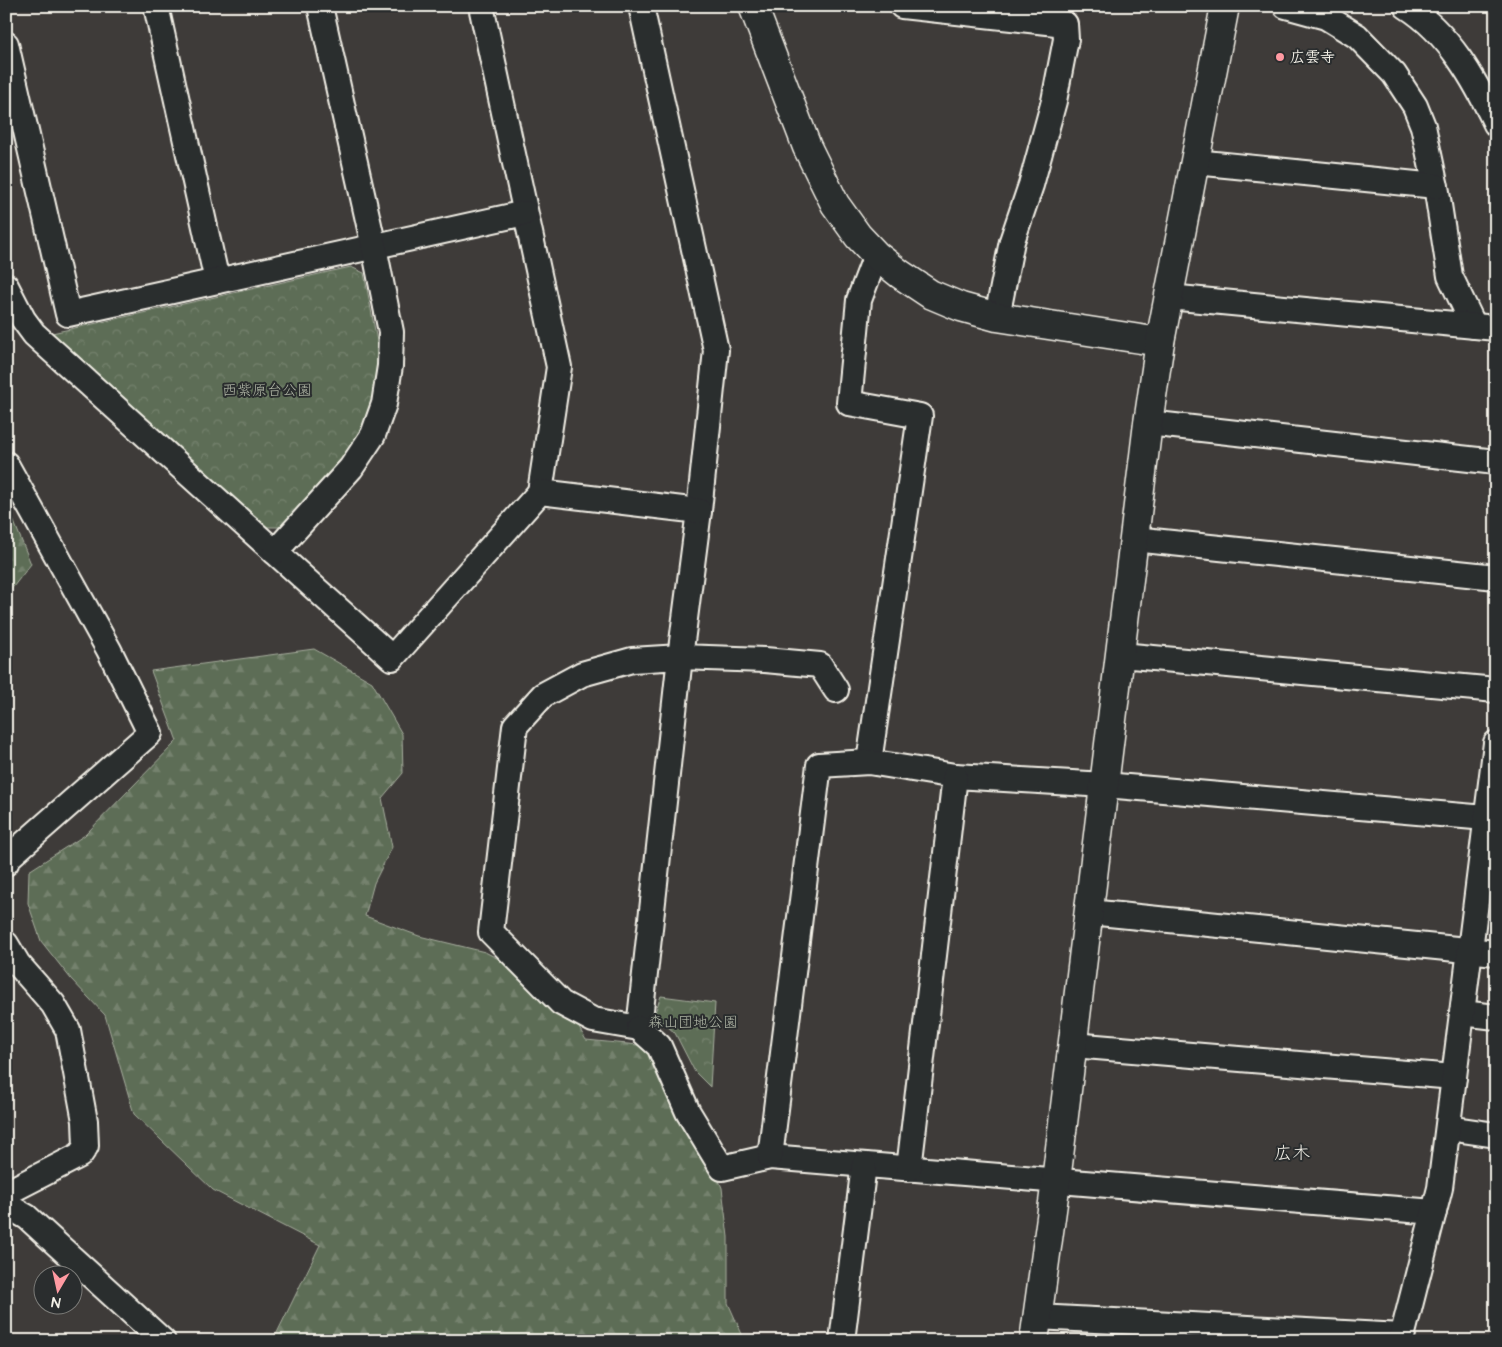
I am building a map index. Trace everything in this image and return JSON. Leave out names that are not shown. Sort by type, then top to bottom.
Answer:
[{"type":"street","points":[[156,6],[217,282]]},
{"type":"street","points":[[276,552],[351,468],[374,435],[384,404],[390,366],[391,332],[320,6]]},
{"type":"street","points":[[6,286],[23,319],[34,334],[392,658],[540,492],[559,368],[481,6]]},
{"type":"street","points":[[638,1028],[680,657],[699,511],[716,350],[640,6]]},
{"type":"street","points":[[753,6],[807,147],[835,204],[858,236],[876,255],[930,294],[961,307],[997,317],[1160,342]]},
{"type":"street","points":[[902,6],[1064,24],[1066,39],[1054,101],[1031,184],[1012,241],[997,317]]},
{"type":"street","points":[[1225,6],[1168,297],[1148,423],[1073,1045],[1035,1329],[1402,1338],[1440,1188],[1496,743]]},
{"type":"street","points":[[1286,6],[1326,17],[1357,36],[1394,74],[1415,106],[1423,126],[1436,186],[1450,276],[1485,327]]},
{"type":"street","points":[[1406,6],[1424,18],[1456,55],[1479,88],[1496,124]]},
{"type":"street","points":[[6,44],[68,314],[525,213]]},
{"type":"street","points":[[1195,162],[1436,186]]},
{"type":"street","points":[[869,762],[920,416],[849,403],[859,300],[876,255]]},
{"type":"street","points":[[1168,297],[1485,327]]},
{"type":"street","points":[[1148,423],[1496,462]]},
{"type":"street","points":[[6,464],[109,650],[150,733],[7,859]]},
{"type":"street","points":[[540,492],[699,511]]},
{"type":"street","points":[[1134,539],[1496,576]]},
{"type":"street","points":[[1121,655],[1496,690]]},
{"type":"street","points":[[836,690],[820,665],[765,660],[680,657],[632,660],[582,674],[543,695],[515,726],[491,932],[562,1003],[593,1020],[638,1028],[659,1046],[688,1112],[722,1168],[770,1157],[1434,1212]]},
{"type":"street","points":[[770,1157],[820,765],[869,762],[955,776],[1105,785],[1486,818]]},
{"type":"street","points":[[909,1169],[955,776]]},
{"type":"street","points":[[1089,912],[1496,953]]},
{"type":"street","points":[[6,944],[18,964],[53,1004],[68,1030],[85,1121],[86,1146],[80,1155],[6,1193]]},
{"type":"street","points":[[1462,1013],[1496,1017]]},
{"type":"street","points":[[1073,1045],[1454,1077]]},
{"type":"street","points":[[1448,1128],[1496,1136]]},
{"type":"street","points":[[842,1341],[864,1165]]},
{"type":"street","points":[[6,1204],[27,1217],[163,1341]]},
{"type":"green space","name":"西紫原台公園","points":[[351,267],[364,273],[380,357],[373,404],[366,423],[347,454],[283,527],[267,527],[52,333]]},
{"type":"green space","points":[[6,502],[31,564],[6,596]]},
{"type":"green space","points":[[314,649],[372,682],[402,734],[403,773],[382,798],[392,847],[374,883],[365,916],[419,936],[485,952],[528,974],[563,1000],[586,1040],[638,1045],[663,1058],[705,1145],[722,1188],[728,1237],[728,1303],[745,1341],[273,1341],[320,1245],[213,1190],[134,1114],[105,1015],[71,979],[41,941],[28,903],[29,871],[85,835],[177,741],[151,671]]},
{"type":"green space","name":"森山団地公園","points":[[661,996],[715,1003],[710,1087],[695,1072],[675,1033],[654,1015]]},
{"type":"place","name":"広雲寺","points":[[1280,57]]},
{"type":"district","name":"広木","points":[[1292,1153]]}]
